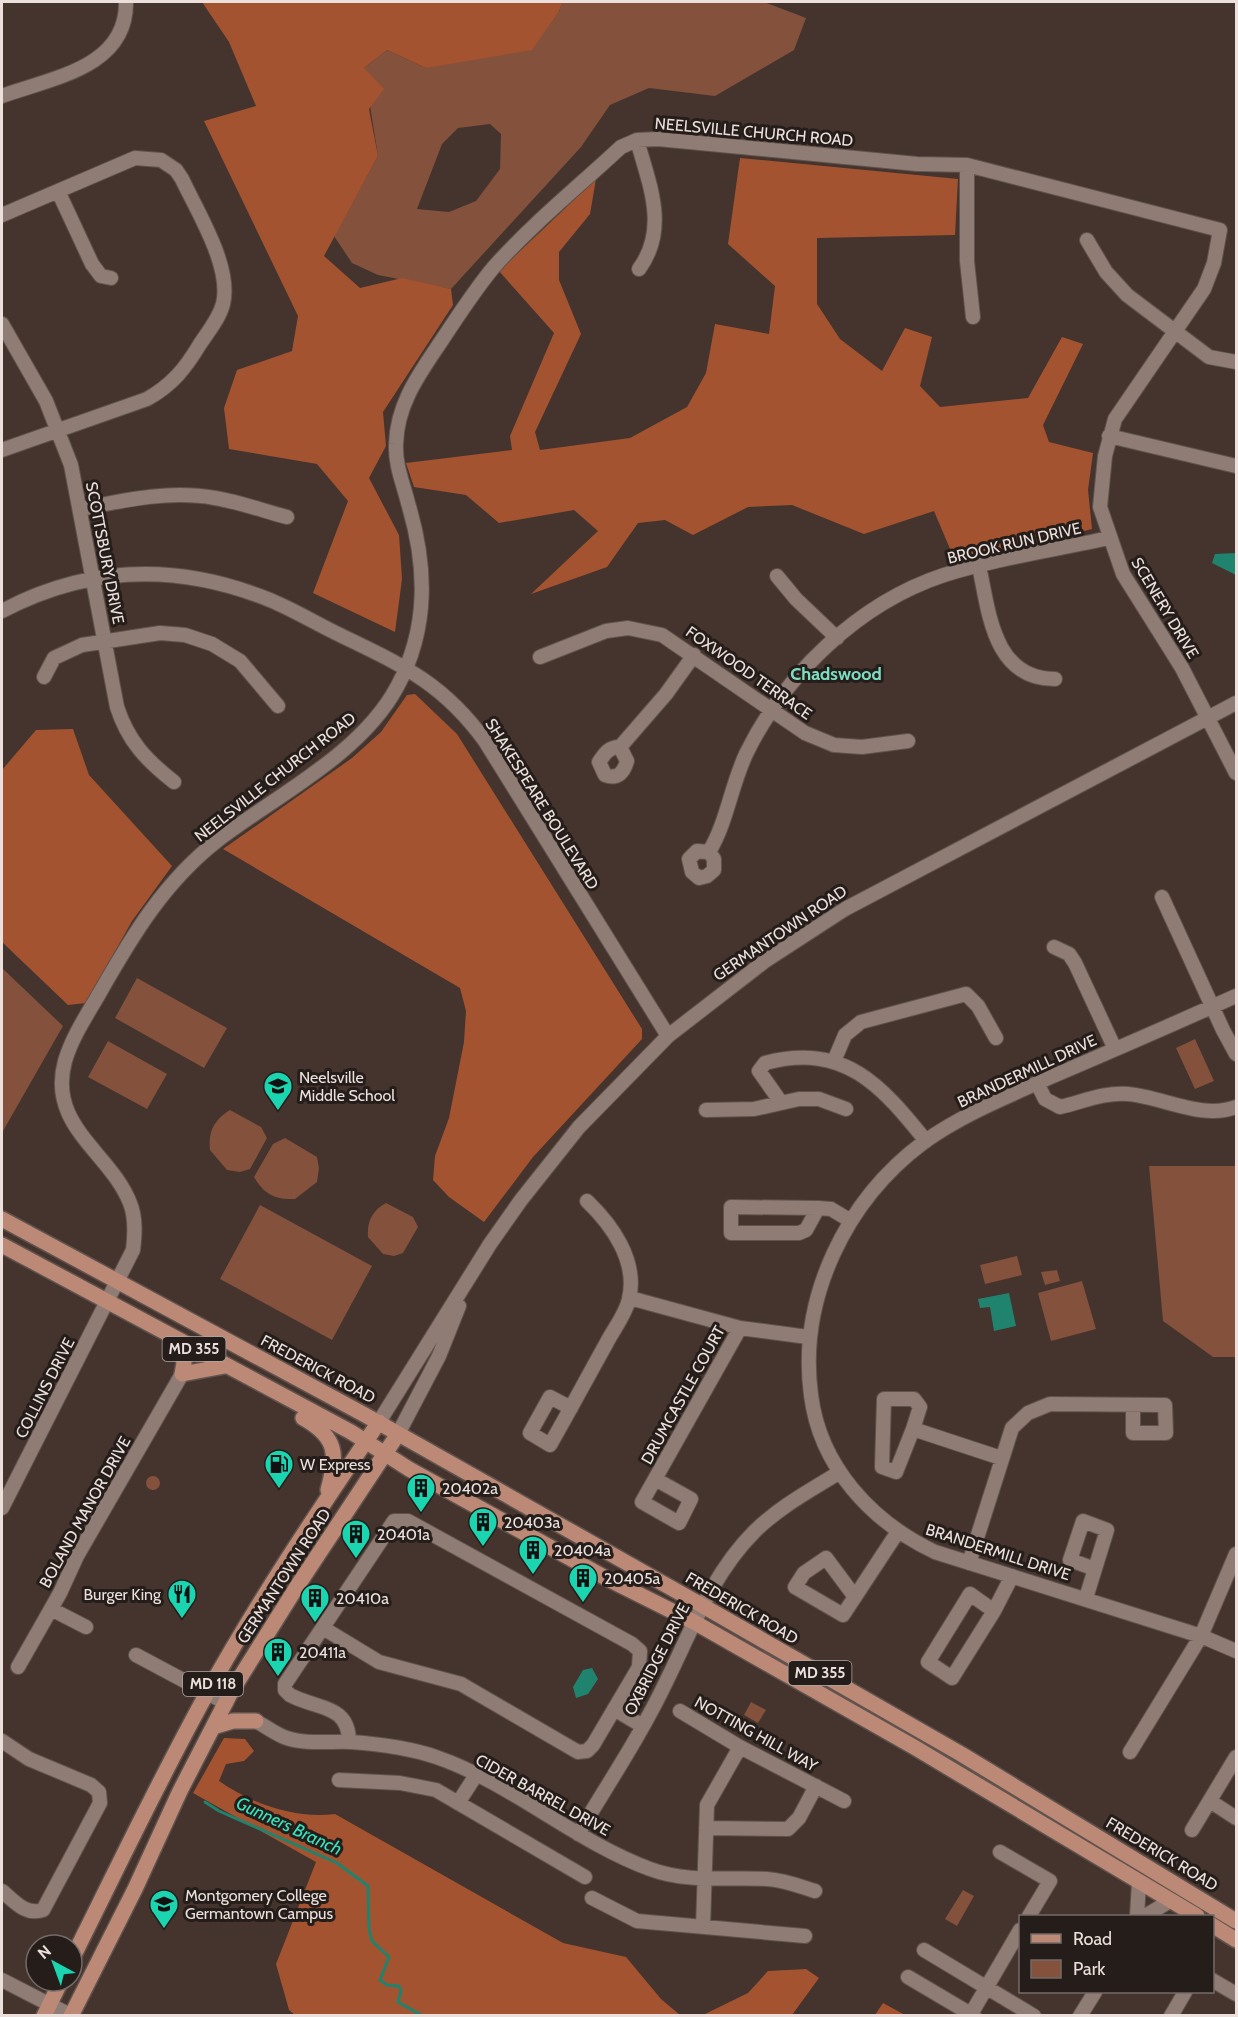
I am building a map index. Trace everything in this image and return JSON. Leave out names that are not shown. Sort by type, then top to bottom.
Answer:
[{"type":"main road","name":"FREDERICK ROAD","points":[[2,1219],[379,1422],[703,1606],[962,1754],[1236,1920]]},
{"type":"main road","name":"MD 355","points":[[2,1245],[106,1303],[278,1393],[586,1567],[694,1622],[929,1756],[1194,1915]]},
{"type":"main road","points":[[180,1342],[184,1363],[182,1374],[225,1366]]},
{"type":"main road","points":[[278,1393],[295,1413],[320,1427],[330,1441],[335,1459],[324,1505]]},
{"type":"main road","name":"GERMANTOWN ROAD","points":[[84,1935],[166,1769],[207,1693],[324,1505],[379,1422]]},
{"type":"main road","name":"GERMANTOWN ROAD","points":[[71,2016],[226,1702],[296,1588],[398,1434]]},
{"type":"main road","points":[[226,1702],[256,1721]]},
{"type":"main road","points":[[213,1727],[233,1721],[256,1721]]},
{"type":"main road","points":[[1214,1927],[1236,1940]]},
{"type":"main road","points":[[47,2010],[55,1993]]},
{"type":"street","points":[[2,96],[92,64],[117,41],[124,24],[126,2]]},
{"type":"street","points":[[637,140],[655,203],[655,226],[649,254],[639,269]]},
{"type":"street","name":"NEELSVILLE CHURCH ROAD","points":[[117,1282],[133,1250],[134,1218],[125,1193],[78,1132],[66,1107],[62,1077],[69,1050],[135,930],[161,895],[217,841],[356,738],[384,708],[406,667],[416,640],[423,594],[418,543],[397,468],[399,419],[406,398],[467,303],[494,268],[621,147],[637,140],[735,145],[917,164],[967,165],[1220,230]]},
{"type":"street","points":[[2,215],[135,158],[161,160],[176,170],[182,179],[217,254],[224,281],[223,302],[219,315],[182,373],[166,388],[147,399],[2,450]]},
{"type":"street","points":[[967,165],[967,261],[973,317]]},
{"type":"street","points":[[58,191],[92,264],[101,276],[111,278]]},
{"type":"street","name":"SCENERY DRIVE","points":[[1220,230],[1214,263],[1204,290],[1124,404],[1110,436],[1101,481],[1100,507],[1109,538],[1124,574],[1182,668],[1236,772]]},
{"type":"street","points":[[1087,240],[1106,272],[1127,295],[1209,357],[1236,362]]},
{"type":"street","name":"SCOTTSBURY DRIVE","points":[[2,324],[46,401],[71,465],[104,641],[123,727],[147,761],[174,782]]},
{"type":"street","points":[[1110,436],[1236,466]]},
{"type":"street","points":[[80,509],[138,498],[174,495],[214,498],[287,517]]},
{"type":"street","name":"BROOK RUN DRIVE","points":[[709,852],[718,837],[746,755],[773,710],[803,670],[866,614],[902,593],[943,576],[1109,538]]},
{"type":"street","points":[[979,566],[993,628],[1002,649],[1023,672],[1041,679],[1055,679]]},
{"type":"street","name":"SHAKESPEARE BOULEVARD","points":[[2,611],[59,586],[93,578],[156,573],[219,582],[271,600],[406,667],[444,693],[466,715],[485,741],[668,1036]]},
{"type":"street","points":[[777,576],[796,599],[837,638]]},
{"type":"street","name":"FOXWOOD TERRACE","points":[[540,657],[606,631],[628,628],[662,635],[805,733],[834,745],[862,747],[908,741]]},
{"type":"street","points":[[44,677],[54,658],[82,645],[160,633],[185,635],[212,644],[240,661],[254,674],[278,706]]},
{"type":"street","points":[[620,747],[666,694],[694,655]]},
{"type":"street","name":"GERMANTOWN ROAD","points":[[379,1422],[490,1244],[544,1170],[579,1127],[668,1036],[765,961],[845,909],[1236,704]]},
{"type":"street","points":[[1162,897],[1236,1054]]},
{"type":"street","points":[[1054,946],[1069,954],[1076,963],[1115,1049]]},
{"type":"street","points":[[834,1061],[845,1035],[861,1022],[966,994],[978,1006],[996,1038]]},
{"type":"street","name":"BRANDERMILL DRIVE","points":[[1236,996],[971,1113],[926,1141],[879,1184],[851,1221],[822,1281],[808,1337],[807,1371],[812,1407],[823,1442],[853,1491],[897,1533],[935,1552],[1086,1598],[1201,1636],[1236,1651]]},
{"type":"street","points":[[780,1101],[759,1071],[765,1064],[814,1059],[834,1061],[875,1083],[890,1097],[926,1141]]},
{"type":"street","points":[[1037,1083],[1045,1099],[1060,1107],[1107,1094],[1128,1094],[1216,1112],[1236,1107]]},
{"type":"street","points":[[706,1110],[754,1110],[780,1101],[819,1099],[846,1109]]},
{"type":"street","points":[[571,1408],[630,1298],[627,1261],[621,1245],[613,1229],[586,1202]]},
{"type":"street","points":[[818,1208],[806,1230],[798,1233],[731,1233],[731,1207],[818,1208],[831,1209],[851,1221]]},
{"type":"street","name":"COLLINS DRIVE","points":[[2,1508],[117,1282]]},
{"type":"street","name":"GERMANTOWN ROAD","points":[[398,1434],[439,1356],[465,1287]]},
{"type":"street","points":[[630,1298],[740,1328],[808,1337]]},
{"type":"street","name":"DRUMCASTLE COURT","points":[[656,1479],[740,1328]]},
{"type":"street","name":"BOLAND MANOR DRIVE","points":[[18,1667],[51,1609],[77,1556],[182,1374]]},
{"type":"street","points":[[884,1399],[914,1400],[920,1407],[913,1429],[896,1472],[882,1467],[884,1399]]},
{"type":"street","points":[[969,1563],[1012,1428],[1038,1406],[1050,1404],[1133,1405]]},
{"type":"street","points":[[913,1429],[1001,1458]]},
{"type":"street","name":"OXBRIDGE DRIVE","points":[[578,1834],[667,1681],[694,1622],[724,1569],[754,1532],[792,1502],[840,1472]]},
{"type":"street","points":[[323,1628],[380,1662],[461,1684],[578,1752],[587,1751],[593,1745],[639,1667],[640,1651],[632,1644],[402,1519],[394,1521],[285,1684],[285,1690],[300,1700],[344,1718],[349,1726],[349,1742]]},
{"type":"street","points":[[855,1597],[826,1558],[804,1573],[795,1587],[843,1615],[855,1597],[897,1533]]},
{"type":"street","points":[[1130,1752],[1201,1636],[1236,1554]]},
{"type":"street","points":[[1086,1598],[1095,1569]]},
{"type":"street","points":[[994,1611],[970,1594],[928,1662],[952,1678],[994,1611],[1011,1576]]},
{"type":"street","points":[[51,1609],[86,1628]]},
{"type":"street","points":[[136,1655],[226,1702]]},
{"type":"street","points":[[614,1709],[641,1725]]},
{"type":"street","name":"NOTTING HILL WAY","points":[[680,1711],[740,1747],[844,1801]]},
{"type":"street","name":"CIDER BARREL DRIVE","points":[[256,1721],[284,1737],[318,1743],[349,1742],[402,1748],[425,1754],[476,1775],[578,1834],[652,1870],[704,1878],[768,1879],[815,1891]]},
{"type":"street","points":[[2,1742],[29,1759],[91,1785],[99,1792],[100,1803],[43,1910],[35,1913],[26,1910],[2,1891]]},
{"type":"street","points":[[703,1927],[707,1805],[740,1747]]},
{"type":"street","points":[[1192,1830],[1236,1757]]},
{"type":"street","points":[[458,1803],[476,1775]]},
{"type":"street","points":[[339,1780],[400,1783],[436,1790],[585,1877]]},
{"type":"street","name":"NOTTING HILL WAY","points":[[706,1828],[789,1829],[799,1818],[816,1786]]},
{"type":"street","points":[[1210,1801],[1236,1818]]},
{"type":"street","points":[[1000,1852],[1050,1881],[1030,1915]]},
{"type":"street","points":[[1137,1915],[1139,1882]]},
{"type":"street","points":[[592,1898],[637,1920],[805,1936]]},
{"type":"street","points":[[1148,1915],[1170,1901]]},
{"type":"street","points":[[908,1977],[972,2015],[1019,1932]]},
{"type":"street","points":[[924,1950],[1034,2016]]},
{"type":"street","points":[[2,1980],[47,2010],[71,2016]]},
{"type":"street","points":[[1214,1981],[1236,1994]]},
{"type":"street","points":[[1080,2016],[1094,1993]]},
{"type":"street","points":[[1171,2016],[1184,1993]]},
{"type":"green space","points":[[563,2],[764,2],[806,18],[794,50],[715,96],[649,88],[610,105],[581,147],[451,289],[378,275],[352,263],[334,236],[378,156],[364,68],[387,50],[426,68],[559,11]],"holes":[[[490,124],[501,134],[500,169],[476,201],[449,212],[417,209],[442,144],[458,128]]]},
{"type":"green space","points":[[2,968],[63,1026],[3,1131],[2,1130]]},
{"type":"green space","points":[[137,978],[227,1028],[204,1068],[115,1018]]},
{"type":"green space","points":[[1195,1039],[1214,1081],[1195,1089],[1176,1048]]},
{"type":"green space","points":[[108,1041],[167,1074],[147,1109],[88,1077]]},
{"type":"green space","points":[[230,1110],[261,1127],[267,1138],[250,1169],[240,1172],[227,1170],[210,1150],[213,1127]]},
{"type":"green space","points":[[285,1138],[317,1157],[319,1168],[317,1182],[295,1199],[271,1195],[254,1177],[273,1144]]},
{"type":"green space","points":[[1149,1166],[1236,1166],[1236,1357],[1213,1357],[1163,1321]]},
{"type":"green space","points":[[386,1203],[413,1217],[418,1227],[403,1253],[394,1256],[383,1254],[368,1237],[371,1217]]},
{"type":"green space","points":[[260,1205],[372,1266],[332,1340],[220,1279]]},
{"type":"green space","points":[[1017,1256],[1022,1275],[985,1284],[980,1265]]},
{"type":"green space","points":[[1057,1270],[1060,1281],[1045,1285],[1041,1272]]},
{"type":"green space","points":[[1082,1281],[1096,1329],[1051,1341],[1038,1293]]},
{"type":"green space","points":[[150,1476],[156,1476],[160,1483],[156,1490],[150,1490],[146,1486],[146,1480]]},
{"type":"green space","points":[[751,1702],[766,1710],[758,1723],[744,1715]]},
{"type":"green space","points":[[963,1890],[974,1896],[957,1926],[945,1919]]},
{"type":"shaded area","points":[[202,2],[563,2],[532,50],[426,68],[387,50],[364,68],[384,89],[369,109],[378,156],[324,256],[360,288],[402,278],[451,289],[453,305],[383,412],[386,446],[369,478],[399,535],[402,579],[395,632],[313,593],[348,501],[317,464],[229,449],[224,408],[237,370],[292,351],[298,316],[204,121],[256,106],[229,42]]},
{"type":"shaded area","points":[[740,158],[958,179],[955,235],[817,238],[817,304],[840,339],[882,371],[905,328],[932,337],[920,386],[940,407],[1028,398],[1062,337],[1083,344],[1043,425],[1049,442],[1093,453],[1088,490],[1092,529],[956,563],[934,511],[864,534],[792,505],[748,507],[693,535],[665,520],[638,523],[607,567],[531,594],[598,531],[574,510],[499,523],[466,495],[414,487],[406,463],[512,450],[510,436],[554,333],[499,271],[596,179],[590,214],[559,252],[559,280],[581,334],[535,432],[540,450],[630,438],[687,407],[706,373],[715,324],[769,334],[775,286],[728,244]]},
{"type":"shaded area","points":[[1236,553],[1236,575],[1212,563],[1215,554]]},
{"type":"shaded area","points":[[415,694],[457,734],[642,1029],[642,1039],[533,1157],[484,1222],[449,1197],[433,1180],[435,1156],[449,1118],[464,1042],[466,1011],[460,988],[223,849],[352,758],[381,732],[407,695]]},
{"type":"shaded area","points":[[73,729],[89,775],[172,866],[132,921],[86,1003],[68,1005],[2,942],[2,770],[36,730]]},
{"type":"shaded area","points":[[1009,1293],[1016,1326],[994,1331],[990,1307],[980,1308],[978,1299]]},
{"type":"shaded area","points":[[592,1668],[598,1679],[588,1694],[576,1698],[573,1687],[583,1670]]},
{"type":"shaded area","points":[[224,1738],[245,1739],[254,1751],[244,1761],[226,1764],[219,1781],[245,1797],[289,1812],[335,1814],[563,1943],[626,1957],[661,1999],[680,2015],[295,2015],[289,2010],[276,1964],[316,1862],[193,1793]]},
{"type":"shaded area","points":[[806,1969],[819,1978],[792,2015],[703,2015],[748,1993],[768,1971]]},
{"type":"shaded area","points":[[883,2003],[905,2015],[875,2015]]},
{"type":"waterway","name":"Gunners Branch","points":[[205,1802],[219,1811],[337,1863],[368,1886],[369,1929],[372,1941],[389,1957],[380,1980],[387,1985],[399,1986],[401,1991],[398,2002],[423,2016]]},
{"type":"waterway","name":"Gunners Branch","points":[[446,2016],[452,2016]]},
{"type":"place","name":"Neelsville Middle School","points":[[278,1112]]},
{"type":"place","name":"W Express","points":[[279,1490]]},
{"type":"place","name":"20402a","points":[[421,1514]]},
{"type":"place","name":"20403a","points":[[483,1548]]},
{"type":"place","name":"20401a","points":[[356,1560]]},
{"type":"place","name":"20404a","points":[[533,1576]]},
{"type":"place","name":"20405a","points":[[583,1604]]},
{"type":"place","name":"Burger King","points":[[182,1620]]},
{"type":"place","name":"20410a","points":[[315,1624]]},
{"type":"place","name":"20411a","points":[[278,1678]]},
{"type":"place","name":"Montgomery College Germantown Campus","points":[[164,1930]]},
{"type":"district","name":"Chadswood","points":[[836,674]]}]
